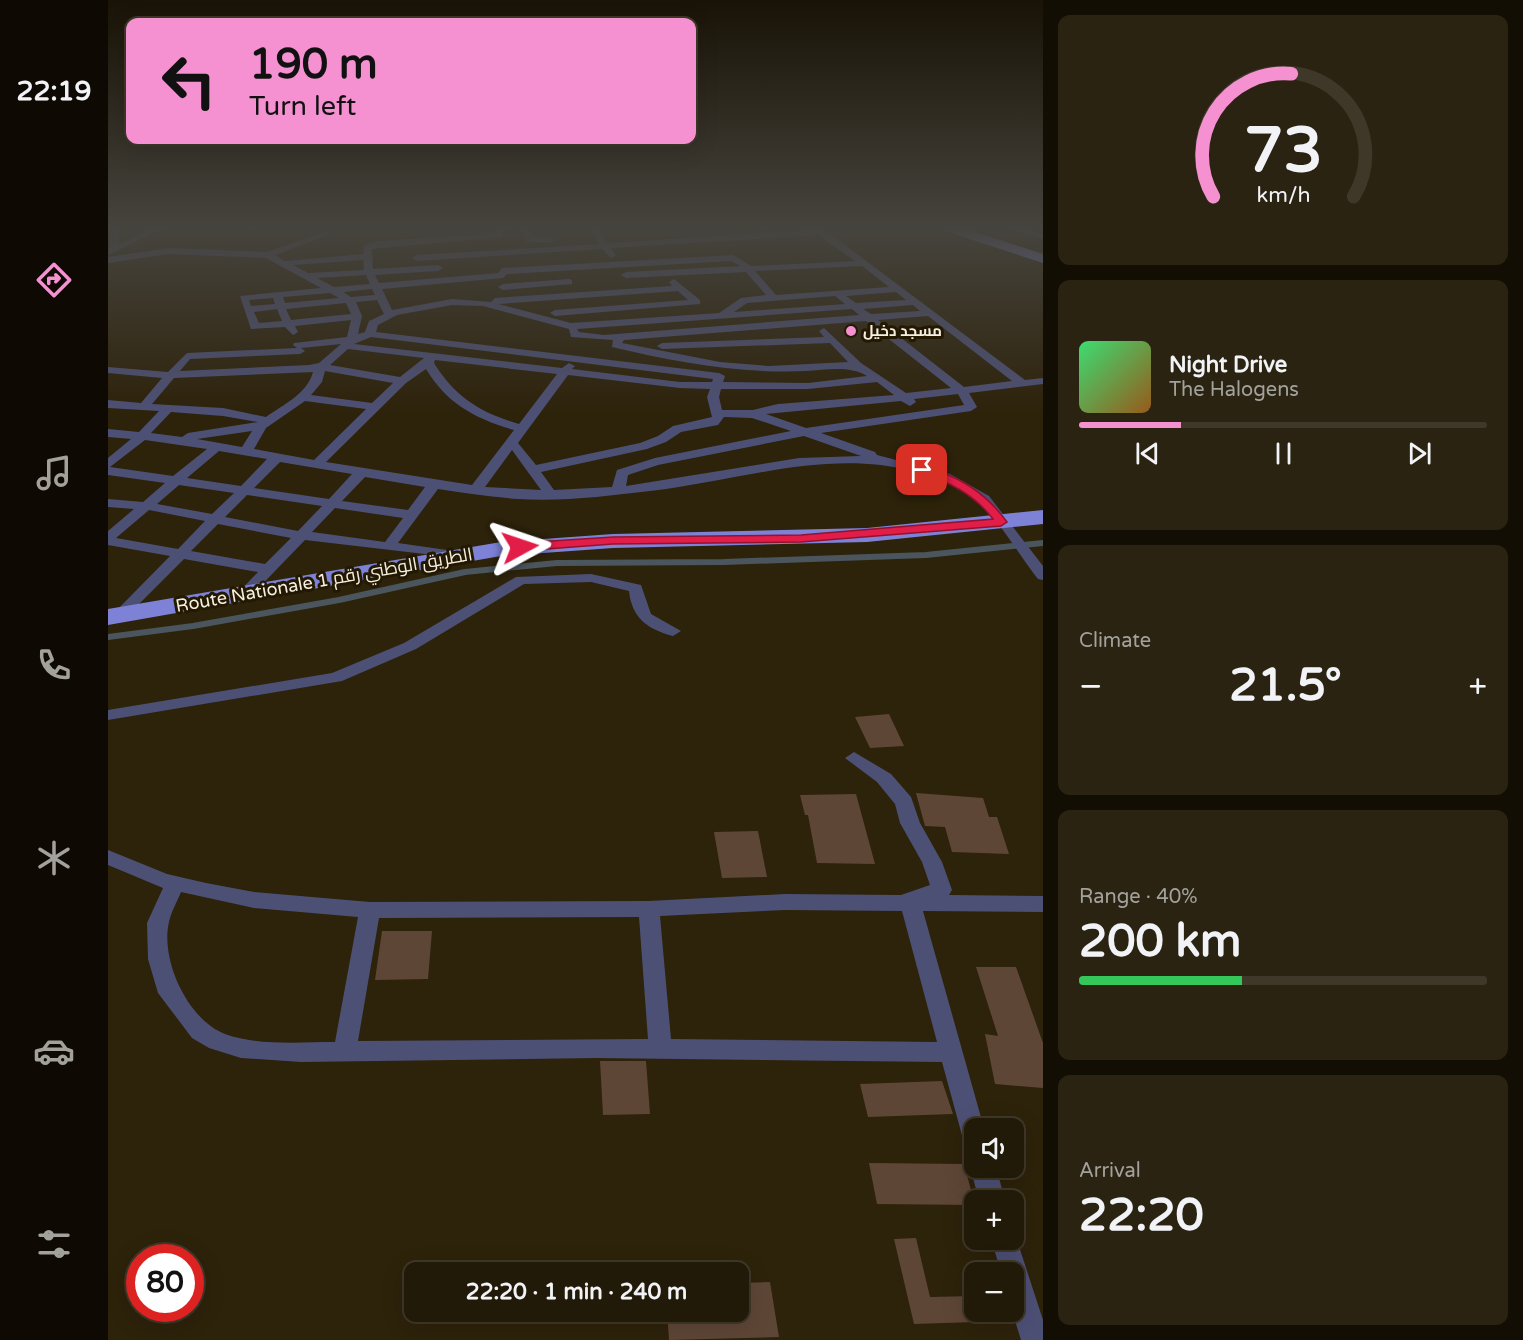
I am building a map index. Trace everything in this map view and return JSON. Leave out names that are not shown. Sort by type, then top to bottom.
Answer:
[{"type":"highway","name":"Route Nationale الطريق الوطني رقم 1","points":[[113,616],[243,596],[454,555],[577,542],[801,539],[1002,525],[1043,518]]},
{"type":"street","points":[[320,291],[244,297],[249,313],[284,314],[353,308],[380,297]]},
{"type":"street","points":[[328,291],[353,308]]},
{"type":"street","points":[[376,291],[389,315]]},
{"type":"street","points":[[412,291],[485,302],[566,325],[597,325],[914,302]]},
{"type":"street","points":[[370,334],[373,323],[440,291]]},
{"type":"street","points":[[485,302],[499,291]]},
{"type":"street","points":[[544,291],[555,313],[575,335],[604,339],[817,324],[929,313]]},
{"type":"street","points":[[574,291],[597,325]]},
{"type":"street","points":[[637,291],[661,320]]},
{"type":"street","points":[[485,302],[644,291]]},
{"type":"street","points":[[555,313],[696,303],[684,291]]},
{"type":"street","points":[[767,291],[773,297]]},
{"type":"street","points":[[721,316],[744,300],[866,291]]},
{"type":"street","points":[[899,291],[1023,384]]},
{"type":"street","points":[[618,490],[622,473],[635,468],[806,432],[971,407],[963,392],[853,307],[837,292]]},
{"type":"street","points":[[277,294],[299,348],[309,363],[320,368]]},
{"type":"street","points":[[284,314],[353,308]]},
{"type":"street","points":[[246,452],[265,423],[303,397],[316,382],[320,368],[349,343],[353,308]]},
{"type":"street","points":[[817,324],[857,365],[879,378],[926,414]]},
{"type":"street","points":[[144,406],[187,357],[349,343],[370,334],[808,387],[879,378]]},
{"type":"street","points":[[621,336],[616,345],[718,376]]},
{"type":"street","points":[[475,490],[520,428],[565,373],[574,358],[604,339]]},
{"type":"street","points":[[631,348],[831,340]]},
{"type":"street","points":[[349,343],[429,360],[657,383],[857,365]]},
{"type":"street","points":[[317,464],[374,406],[429,360]]},
{"type":"street","points":[[429,360],[449,393],[468,409],[482,417],[520,428]]},
{"type":"street","points":[[108,370],[169,375],[320,368],[402,381]]},
{"type":"street","points":[[532,470],[643,446],[662,439],[677,429],[718,420],[714,397],[718,376]]},
{"type":"street","points":[[753,414],[778,408],[905,398],[1043,381]]},
{"type":"street","points":[[303,397],[374,406]]},
{"type":"street","points":[[108,404],[223,412],[265,423]]},
{"type":"street","points":[[108,464],[142,435],[168,408]]},
{"type":"street","points":[[718,412],[753,414],[860,450],[877,459],[945,477],[984,499],[1043,576]]},
{"type":"street","points":[[174,439],[265,423]]},
{"type":"street","points":[[108,432],[174,439],[434,485],[551,495],[618,490],[799,462],[877,459]]},
{"type":"street","points":[[509,443],[515,446],[551,495]]},
{"type":"street","points":[[108,539],[216,447]]},
{"type":"street","points":[[113,616],[181,553],[278,456]]},
{"type":"street","points":[[108,471],[245,489],[329,505],[412,515]]},
{"type":"street","points":[[243,596],[299,535],[362,472]]},
{"type":"street","points":[[388,547],[434,485]]},
{"type":"street","points":[[108,503],[147,506],[299,535],[454,555]]},
{"type":"street","points":[[108,539],[267,569]]},
{"type":"street","points":[[108,715],[336,677],[410,646],[521,580],[591,578],[636,588],[638,611],[649,622],[673,631]]},
{"type":"street","points":[[854,758],[884,778],[904,802],[910,823],[932,862],[942,890],[887,904]]},
{"type":"street","points":[[108,857],[175,883],[254,900],[370,910],[648,909],[785,902],[1043,904]]},
{"type":"street","points":[[175,883],[158,923],[159,959],[169,993],[200,1031],[217,1041],[241,1048],[345,1051],[951,1052]]},
{"type":"street","points":[[911,904],[969,1118]]},
{"type":"street","points":[[648,909],[660,1050]]},
{"type":"street","points":[[345,1051],[370,910]]},
{"type":"street","points":[[1007,1250],[1035,1340]]},
{"type":"building","points":[[889,714],[904,746],[870,748],[855,717]]},
{"type":"building","points":[[916,793],[983,798],[989,817],[997,817],[1009,854],[952,852],[945,827],[925,826]]},
{"type":"building","points":[[856,794],[875,864],[817,863],[808,815],[805,815],[800,795]]},
{"type":"building","points":[[758,831],[767,877],[722,878],[714,832]]},
{"type":"building","points":[[382,931],[432,931],[428,979],[375,980]]},
{"type":"building","points":[[976,967],[1016,967],[1043,1043],[1043,1088],[995,1084],[985,1034],[998,1036]]},
{"type":"building","points":[[600,1061],[646,1061],[650,1114],[603,1115]]},
{"type":"building","points":[[942,1081],[953,1114],[868,1117],[860,1084]]},
{"type":"building","points":[[869,1163],[964,1164],[964,1178],[968,1178],[971,1190],[964,1190],[964,1205],[877,1204]]},
{"type":"building","points":[[916,1238],[930,1297],[964,1296],[964,1322],[975,1322],[914,1324],[894,1239]]},
{"type":"building","points":[[770,1282],[779,1337],[669,1340],[668,1322],[749,1322],[749,1283]]},
{"type":"waterway","points":[[108,637],[193,626],[339,600],[465,572],[557,563],[724,562],[926,555],[1043,543]]},
{"type":"place","name":"مسجد دخيل","points":[[851,331]]},
{"type":"route","points":[[520,547],[577,542],[801,539],[1001,522],[984,499],[945,477],[922,470]]}]
